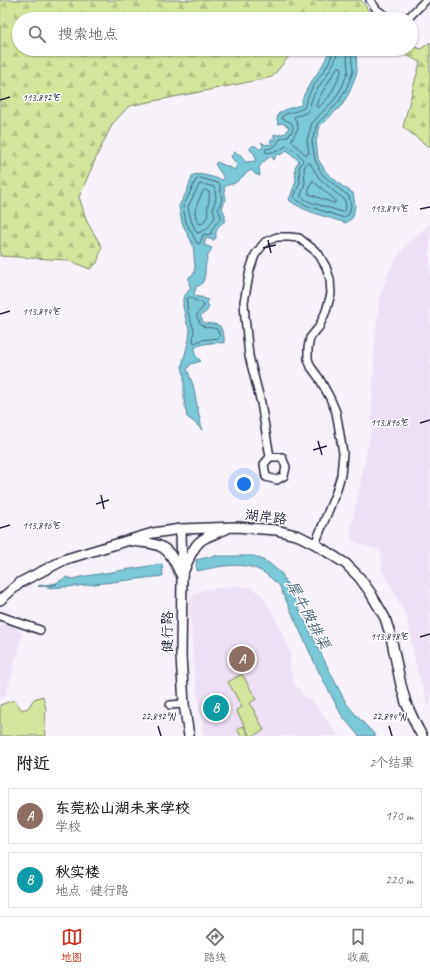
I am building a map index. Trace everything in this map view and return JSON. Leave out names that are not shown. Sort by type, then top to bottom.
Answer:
[{"type":"street","points":[[370,0],[380,12]]},
{"type":"street","points":[[414,12],[426,0]]},
{"type":"street","points":[[270,457],[261,403],[249,356],[244,302],[250,270],[255,255],[265,242],[277,237],[300,238],[318,253],[326,267],[330,279],[331,294],[319,327],[310,338],[308,359],[311,367],[330,398],[336,412],[343,453],[341,475],[336,492],[315,544]]},
{"type":"street","points":[[182,576],[197,544],[205,538],[229,528]]},
{"type":"street","name":"湖岸路","points":[[0,600],[21,582],[66,559],[153,533],[181,529],[229,528],[276,530],[299,536],[315,544],[346,564],[359,577],[370,592],[385,618],[392,639],[406,703],[422,736]]},
{"type":"street","name":"健行路","points":[[181,529],[181,656],[184,704],[189,736]]},
{"type":"street","points":[[128,541],[147,542],[159,545],[169,552],[182,576]]},
{"type":"street","points":[[0,616],[40,630]]},
{"type":"street","points":[[170,706],[184,704]]},
{"type":"shaded area","points":[[430,224],[430,709],[417,671],[407,617],[382,570],[381,551],[352,541],[351,528],[371,431],[375,343],[379,299],[389,271],[397,256],[411,240]]},
{"type":"shaded area","points":[[233,586],[250,587],[262,595],[277,621],[291,653],[290,666],[294,682],[303,696],[312,700],[338,736],[204,736],[196,685],[190,602],[194,594],[204,590]]},
{"type":"shaded area","points":[[9,621],[23,634],[6,695],[0,699],[0,626]]},
{"type":"green space","points":[[0,0],[361,0],[370,12],[12,12],[12,56],[289,56],[272,77],[129,106],[113,123],[79,197],[87,222],[102,247],[97,263],[90,269],[68,260],[0,256]]},
{"type":"green space","points":[[430,42],[430,148],[403,127],[420,62],[408,56],[418,56],[418,48],[421,49]]},
{"type":"green space","points":[[242,674],[256,699],[250,703],[264,730],[253,736],[250,736],[236,710],[242,707],[228,682]]},
{"type":"green space","points":[[43,696],[46,709],[46,736],[0,736],[0,705],[14,700],[22,710],[28,708],[34,699]]},
{"type":"green space","points":[[243,726],[249,736],[241,736],[237,729]]},
{"type":"water","points":[[327,56],[356,56],[357,72],[350,91],[342,105],[320,126],[316,141],[318,159],[326,172],[342,186],[353,193],[355,205],[353,217],[346,223],[309,211],[289,200],[296,181],[295,167],[299,161],[287,150],[282,154],[276,155],[274,160],[271,156],[263,162],[259,167],[260,176],[251,170],[235,183],[224,188],[226,199],[222,208],[225,215],[225,221],[220,224],[216,232],[216,238],[213,240],[206,238],[204,245],[212,248],[207,259],[202,283],[196,287],[194,294],[197,297],[208,300],[206,302],[209,306],[207,311],[200,316],[204,323],[220,326],[224,336],[224,343],[209,343],[195,347],[195,355],[201,361],[191,364],[187,369],[193,385],[202,430],[187,417],[184,399],[184,376],[182,366],[190,330],[183,306],[183,298],[191,288],[189,284],[189,277],[194,274],[195,266],[193,245],[182,223],[179,206],[193,175],[205,175],[223,180],[224,178],[215,164],[217,162],[235,170],[237,164],[231,157],[234,152],[241,155],[245,162],[256,161],[256,157],[250,150],[252,146],[262,149],[263,145],[261,142],[266,145],[270,145],[272,144],[270,141],[272,139],[275,141],[274,134],[278,135],[286,133],[289,127],[282,123],[278,124],[277,119],[279,113],[301,105],[304,94]]},
{"type":"water","points":[[214,556],[254,556],[269,563],[282,574],[346,703],[376,736],[359,736],[342,716],[317,668],[279,585],[262,571],[252,567],[236,565],[197,571],[196,560]]},
{"type":"water","points":[[162,564],[163,576],[78,586],[47,588],[67,577],[73,579]]},
{"type":"waterway","name":"犀牛陂排渠","points":[[39,586],[56,584]]},
{"type":"place","name":"东莞松山湖未来学校","points":[[242,659]]},
{"type":"place","name":"秋实楼","points":[[216,708]]}]
